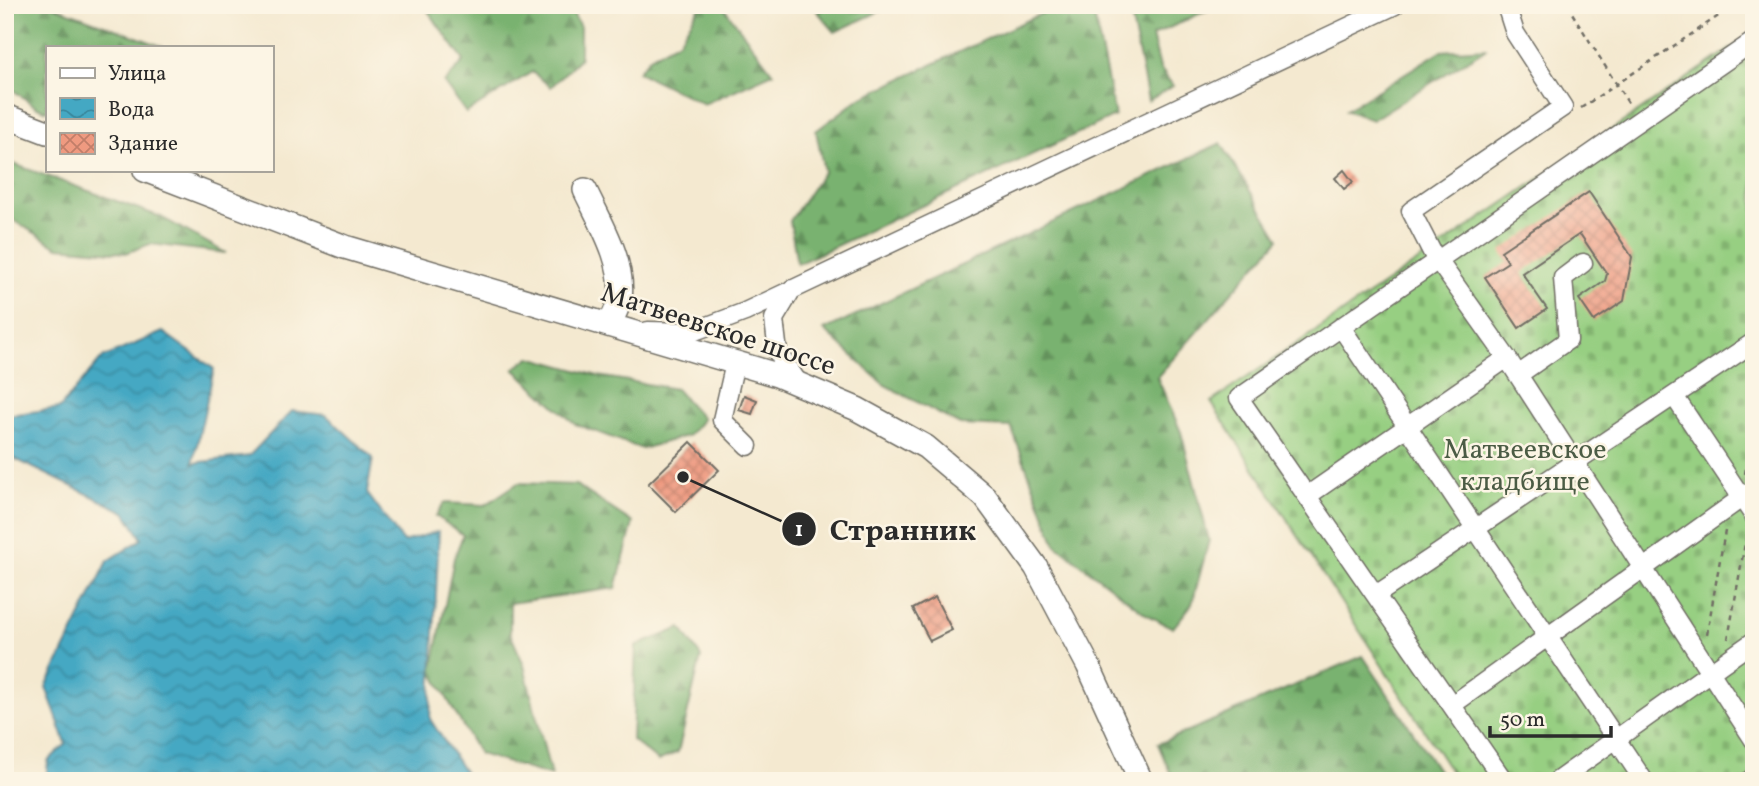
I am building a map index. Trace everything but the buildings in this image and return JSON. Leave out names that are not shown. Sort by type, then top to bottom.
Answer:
[{"type":"main road","points":[[5,116],[46,132]]},
{"type":"main road","name":"Матвеевское шоссе","points":[[150,172],[345,247],[632,331],[799,384],[857,409],[926,447],[985,497],[1036,567],[1088,665],[1141,781]]},
{"type":"main road","points":[[585,190],[608,241],[620,279],[620,302],[610,325]]},
{"type":"street","points":[[632,331],[692,332],[792,289],[1395,5]]},
{"type":"street","points":[[1506,5],[1515,33],[1563,107],[1411,211],[1438,259],[1507,358],[1642,567],[1712,664],[1754,740]]},
{"type":"street","points":[[1504,781],[1239,398],[1754,41]]},
{"type":"street","points":[[1518,375],[1568,340],[1563,278],[1583,263]]},
{"type":"street","points":[[792,289],[774,319],[778,353],[799,384]]},
{"type":"street","points":[[1341,327],[1644,781]]},
{"type":"street","points":[[1376,595],[1754,342]]},
{"type":"street","points":[[1307,496],[1507,358]]},
{"type":"street","points":[[735,363],[722,420],[748,446]]},
{"type":"street","points":[[1452,705],[1642,567],[1746,505],[1674,396]]},
{"type":"street","points":[[1557,781],[1712,664],[1754,641]]},
{"type":"street","points":[[1749,781],[1754,777]]},
{"type":"path","points":[[1566,5],[1639,119]]},
{"type":"path","points":[[1563,107],[1582,108],[1735,5]]},
{"type":"path","points":[[1712,664],[1746,505],[1754,422]]},
{"type":"path","points":[[1712,664],[1746,505]]},
{"type":"green space","points":[[5,5],[50,5],[161,46],[46,46],[46,111],[35,106],[5,84]]},
{"type":"green space","points":[[437,5],[569,5],[580,27],[580,58],[551,87],[532,72],[466,113],[444,83],[464,61],[428,11]]},
{"type":"green space","points":[[701,5],[722,5],[773,73],[704,104],[638,72],[650,57],[679,41]]},
{"type":"green space","points":[[812,5],[893,5],[835,32]]},
{"type":"green space","points":[[1060,5],[1092,5],[1115,116],[797,264],[790,221],[824,171],[816,131],[860,98]]},
{"type":"green space","points":[[1129,5],[1218,5],[1152,36],[1160,68],[1173,86],[1148,101]]},
{"type":"green space","name":"Матвеевское кладбище","points":[[1754,33],[1754,781],[1457,781],[1211,402]]},
{"type":"green space","points":[[1487,48],[1372,120],[1346,110],[1441,51]]},
{"type":"green space","points":[[1221,143],[1279,239],[1157,377],[1181,432],[1209,540],[1192,604],[1173,628],[1147,615],[1056,545],[1011,427],[960,425],[883,384],[824,330]]},
{"type":"green space","points":[[5,161],[161,217],[226,253],[150,244],[126,253],[58,247],[5,215]]},
{"type":"green space","points":[[530,357],[598,376],[676,389],[703,419],[689,435],[642,449],[575,424],[514,369]]},
{"type":"green space","points":[[518,483],[576,485],[633,523],[616,588],[510,603],[510,633],[524,665],[551,776],[479,754],[432,672],[454,558],[463,535],[436,516],[444,503],[485,505]]},
{"type":"green space","points":[[681,628],[701,657],[678,752],[658,761],[632,740],[636,646]]},
{"type":"green space","points":[[1363,656],[1445,781],[1174,781],[1158,744]]},
{"type":"water","points":[[163,332],[214,369],[193,463],[249,456],[292,411],[326,415],[373,458],[367,493],[403,542],[439,531],[430,719],[470,781],[46,781],[48,761],[66,744],[46,687],[108,561],[142,539],[125,512],[5,454],[5,432],[10,415],[60,408],[102,358]]},
{"type":"place","name":"Странник","points":[[683,477]]}]
